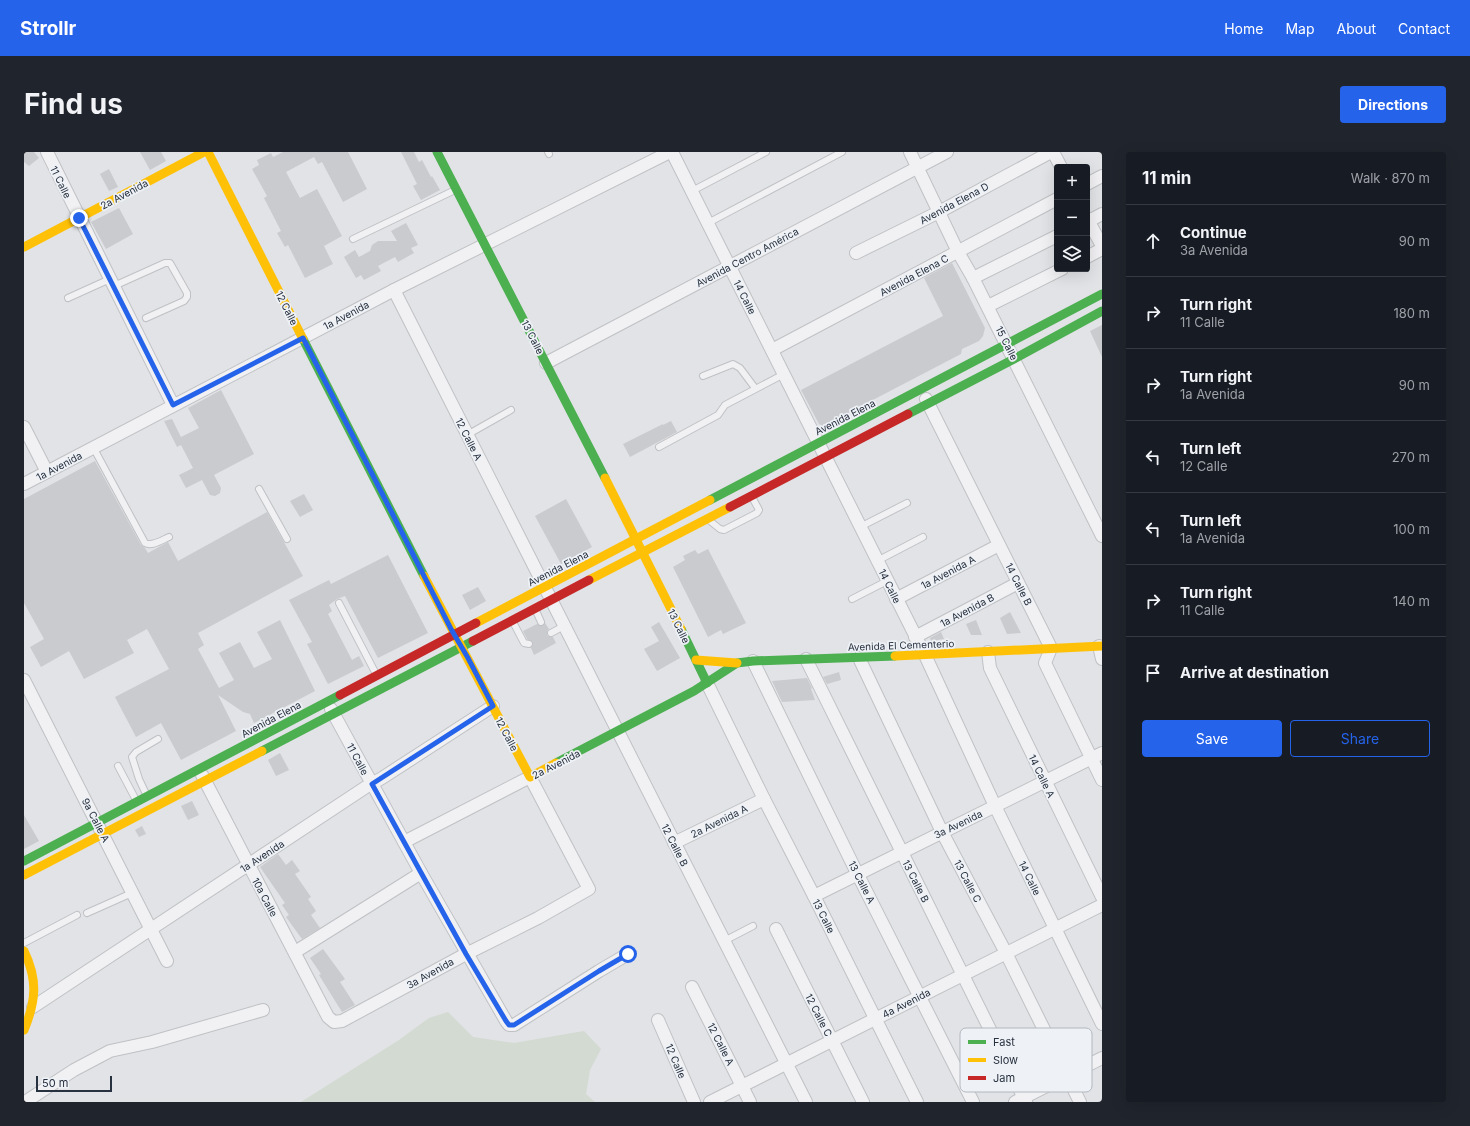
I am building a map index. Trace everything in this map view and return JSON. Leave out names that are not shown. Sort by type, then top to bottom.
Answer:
[{"type":"main road","name":"2a Avenida","points":[[24,247],[204,152]]},
{"type":"main road","name":"12 Calle","points":[[208,152],[454,635],[462,647],[530,777]]},
{"type":"main road","name":"13 Calle","points":[[438,152],[637,539],[707,683]]},
{"type":"main road","name":"Avenida Elena","points":[[24,861],[1102,294]]},
{"type":"main road","points":[[24,875],[928,404],[1102,311]]},
{"type":"main road","name":"Avenida El Cementerio","points":[[707,683],[737,664],[753,661],[859,658],[1101,646]]},
{"type":"main road","points":[[696,660],[737,664]]},
{"type":"main road","name":"2a Avenida","points":[[530,777],[618,732],[707,683]]},
{"type":"main road","points":[[24,950],[28,958],[34,984],[33,1007],[24,1030]]},
{"type":"street","name":"11 Calle","points":[[47,152],[173,405]]},
{"type":"street","name":"1a Avenida","points":[[24,484],[484,243],[671,152]]},
{"type":"street","name":"14 Calle","points":[[671,152],[888,581],[995,806],[1102,1024]]},
{"type":"street","name":"15 Calle","points":[[910,152],[958,252],[974,278],[1102,536]]},
{"type":"street","name":"Avenida Centro América","points":[[546,363],[948,152]]},
{"type":"street","points":[[1052,152],[1059,164]]},
{"type":"street","name":"Avenida Elena D","points":[[856,253],[939,212],[1052,152]]},
{"type":"street","points":[[1090,182],[1102,176]]},
{"type":"street","name":"Avenida Elena C","points":[[772,350],[1055,200]]},
{"type":"street","points":[[1090,219],[1102,214]]},
{"type":"street","points":[[1090,224],[1102,248],[1090,255]]},
{"type":"street","points":[[974,278],[1054,238]]},
{"type":"street","points":[[988,306],[1056,272]]},
{"type":"street","name":"12 Calle A","points":[[394,290],[544,588]]},
{"type":"street","name":"14 Calle B","points":[[921,390],[1051,648]]},
{"type":"street","points":[[24,427],[47,472]]},
{"type":"street","name":"1a Avenida A","points":[[896,599],[999,545]]},
{"type":"street","name":"1a Avenida B","points":[[915,637],[1018,583]]},
{"type":"street","name":"12 Calle B","points":[[544,588],[806,1102]]},
{"type":"street","points":[[1101,646],[1102,659]]},
{"type":"street","points":[[1051,648],[1045,664],[1097,756],[1102,780]]},
{"type":"street","name":"14 Calle A","points":[[988,652],[990,668],[1102,897]]},
{"type":"street","name":"13 Calle C","points":[[859,658],[942,832],[1006,953],[1043,1028]]},
{"type":"street","name":"13 Calle B","points":[[806,659],[988,1028]]},
{"type":"street","name":"13 Calle A","points":[[753,661],[857,873],[960,1075]]},
{"type":"street","name":"9a Calle A","points":[[24,680],[167,961]]},
{"type":"street","name":"13 Calle","points":[[707,683],[764,799],[876,1019],[916,1102]]},
{"type":"street","name":"11 Calle","points":[[327,702],[466,954],[509,1025],[514,1025],[628,954]]},
{"type":"street","name":"1a Avenida","points":[[33,1007],[493,706]]},
{"type":"street","name":"3a Avenida","points":[[814,896],[857,873],[1097,756]]},
{"type":"street","name":"10a Calle","points":[[199,769],[328,1017],[334,1022]]},
{"type":"street","name":"2a Avenida","points":[[404,842],[530,777]]},
{"type":"street","name":"12 Calle","points":[[530,777],[589,889]]},
{"type":"street","name":"2a Avenida A","points":[[674,843],[764,799]]},
{"type":"street","points":[[295,952],[421,873]]},
{"type":"street","name":"3a Avenida","points":[[334,1022],[342,1022],[466,954],[538,918],[589,889]]},
{"type":"street","name":"4a Avenida","points":[[710,1102],[1102,905]]},
{"type":"street","name":"12 Calle C","points":[[776,929],[863,1102]]},
{"type":"street","name":"12 Calle A","points":[[692,987],[750,1102]]},
{"type":"street","points":[[25,1102],[74,1070],[110,1051],[152,1042],[263,1010]]},
{"type":"street","name":"12 Calle","points":[[658,1020],[694,1102]]},
{"type":"street","points":[[1092,1063],[1102,1058]]},
{"type":"street","name":"13 Calle A","points":[[969,1092],[974,1102]]},
{"type":"street","points":[[1022,1100],[1037,1092]]},
{"type":"street","name":"13 Calle C","points":[[1075,1092],[1080,1102]]},
{"type":"lane","points":[[692,191],[766,152]]},
{"type":"lane","points":[[708,223],[842,152]]},
{"type":"lane","points":[[353,239],[456,189]]},
{"type":"lane","points":[[68,298],[165,263],[170,263],[187,293],[187,297],[184,301],[146,318]]},
{"type":"lane","points":[[703,376],[733,364],[740,368],[755,388]]},
{"type":"lane","points":[[659,447],[718,415],[725,405],[784,374]]},
{"type":"lane","points":[[467,435],[511,410]]},
{"type":"lane","points":[[93,448],[145,543],[148,545],[169,537]]},
{"type":"lane","points":[[259,489],[287,539]]},
{"type":"lane","points":[[706,519],[723,530],[758,512],[752,496]]},
{"type":"lane","points":[[860,527],[907,503]]},
{"type":"lane","points":[[877,561],[923,537]]},
{"type":"lane","points":[[852,599],[888,581]]},
{"type":"lane","points":[[339,603],[377,675]]},
{"type":"lane","points":[[535,609],[541,622]]},
{"type":"lane","points":[[512,621],[524,643],[529,644]]},
{"type":"lane","points":[[550,633],[564,626]]},
{"type":"lane","points":[[147,796],[139,779],[132,757],[136,752],[158,739]]},
{"type":"lane","points":[[118,766],[137,801]]},
{"type":"lane","points":[[87,913],[132,893]]},
{"type":"lane","points":[[24,943],[77,915]]},
{"type":"lane","points":[[724,941],[753,926]]},
{"type":"shaded area","points":[[448,1012],[473,1037],[514,1043],[584,1031],[601,1049],[590,1070],[586,1094],[595,1102],[301,1102],[399,1040],[429,1018]]},
{"type":"building","points":[[24,152],[34,152],[39,158],[29,166],[24,162]]},
{"type":"building","points":[[140,152],[161,152],[166,161],[150,170]]},
{"type":"building","points":[[283,152],[348,152],[367,189],[343,202],[322,162],[318,164],[314,157],[286,172],[300,198],[317,189],[342,236],[324,246],[333,264],[305,278],[288,245],[285,247],[277,233],[281,231],[264,198],[267,196],[252,169],[259,165],[257,160],[271,153],[273,157]]},
{"type":"building","points":[[401,152],[414,152],[419,162],[422,160],[440,190],[421,200],[413,186],[417,184]]},
{"type":"building","points":[[109,169],[118,187],[109,191],[100,174]]},
{"type":"building","points":[[119,208],[133,234],[106,249],[91,222]]},
{"type":"building","points":[[406,223],[418,245],[411,248],[414,253],[398,262],[395,257],[378,266],[381,271],[364,280],[361,275],[356,278],[344,257],[355,250],[359,257],[370,251],[372,245],[378,241],[397,241],[391,231]]},
{"type":"building","points":[[952,263],[985,328],[983,336],[979,341],[962,349],[961,354],[823,426],[819,424],[801,390],[943,316],[924,278]]},
{"type":"building","points":[[1102,325],[1102,357],[1090,331]]},
{"type":"building","points":[[221,390],[254,454],[214,475],[221,488],[220,493],[215,496],[210,495],[202,480],[186,488],[179,475],[193,468],[181,445],[177,447],[164,421],[172,419],[181,437],[199,428],[188,408]]},
{"type":"building","points":[[671,421],[677,432],[630,457],[623,444]]},
{"type":"building","points":[[95,461],[141,545],[148,553],[168,542],[178,561],[267,512],[303,576],[198,633],[204,645],[198,649],[219,688],[234,680],[219,653],[240,642],[254,668],[272,659],[257,632],[280,620],[315,691],[254,723],[250,714],[243,712],[218,695],[236,731],[181,760],[161,723],[136,737],[115,697],[169,669],[147,629],[127,640],[134,653],[84,679],[69,651],[41,667],[30,647],[44,639],[24,603],[24,499]]},
{"type":"building","points":[[304,494],[313,510],[300,517],[290,501]]},
{"type":"building","points":[[566,499],[592,547],[561,564],[535,516]]},
{"type":"building","points":[[708,549],[746,623],[723,634],[721,630],[708,637],[673,567],[685,560],[683,556],[695,550],[698,554]]},
{"type":"building","points":[[388,555],[428,633],[378,658],[345,596],[337,599],[329,605],[332,611],[328,614],[352,660],[359,656],[364,666],[328,684],[307,644],[312,642],[289,600],[329,580],[331,584]]},
{"type":"building","points":[[478,587],[486,601],[470,610],[462,595]]},
{"type":"building","points":[[1010,612],[1021,633],[1007,634],[1000,618]]},
{"type":"building","points":[[976,620],[982,635],[971,635],[966,624]]},
{"type":"building","points":[[659,622],[680,658],[657,671],[644,649],[659,641],[651,627]]},
{"type":"building","points":[[545,623],[549,629],[547,631],[547,635],[549,637],[553,637],[556,643],[534,655],[531,648],[533,642],[527,639],[523,631],[537,624],[542,626]]},
{"type":"building","points":[[941,632],[944,639],[931,641],[930,638]]},
{"type":"building","points":[[839,672],[841,680],[827,684],[823,677]]},
{"type":"building","points":[[807,678],[812,688],[811,689],[815,700],[782,702],[772,681]]},
{"type":"building","points":[[280,753],[289,770],[276,776],[268,760]]},
{"type":"building","points":[[192,801],[199,815],[188,820],[181,806]]},
{"type":"building","points":[[24,815],[39,841],[24,849]]},
{"type":"building","points":[[142,826],[146,834],[139,837],[135,830]]},
{"type":"building","points":[[278,854],[286,865],[292,860],[300,871],[295,874],[311,897],[308,899],[316,911],[311,915],[320,928],[302,939],[286,917],[289,915],[282,905],[285,903],[260,867]]},
{"type":"building","points":[[323,949],[345,979],[340,982],[355,1005],[342,1012],[319,975],[321,974],[310,958]]},
{"type":"traffic: fast","points":[[437,152],[605,478]]},
{"type":"traffic: fast","points":[[710,500],[1102,294]]},
{"type":"traffic: fast","points":[[908,414],[1102,311]]},
{"type":"traffic: fast","points":[[303,339],[424,576]]},
{"type":"traffic: fast","points":[[681,629],[707,683]]},
{"type":"traffic: fast","points":[[262,751],[473,641]]},
{"type":"traffic: fast","points":[[556,763],[694,691],[737,663],[753,661],[895,656]]},
{"type":"traffic: fast","points":[[24,861],[340,695]]},
{"type":"traffic: slow","points":[[24,247],[204,152]]},
{"type":"traffic: slow","points":[[208,152],[303,339]]},
{"type":"traffic: slow","points":[[605,478],[681,629]]},
{"type":"traffic: slow","points":[[476,623],[710,500]]},
{"type":"traffic: slow","points":[[589,580],[730,507]]},
{"type":"traffic: slow","points":[[424,576],[530,777],[556,763]]},
{"type":"traffic: slow","points":[[895,656],[1102,646]]},
{"type":"traffic: slow","points":[[696,660],[737,663]]},
{"type":"traffic: slow","points":[[24,875],[262,751]]},
{"type":"traffic: slow","points":[[24,951],[32,972],[34,990],[31,1010],[24,1030]]},
{"type":"traffic: jam","points":[[730,507],[908,414]]},
{"type":"traffic: jam","points":[[473,641],[589,580]]},
{"type":"traffic: jam","points":[[340,695],[476,623]]},
{"type":"route","points":[[79,218],[173,405],[303,338],[454,635],[493,706],[372,784],[466,954],[506,1021],[509,1025],[514,1025],[628,954]]}]
